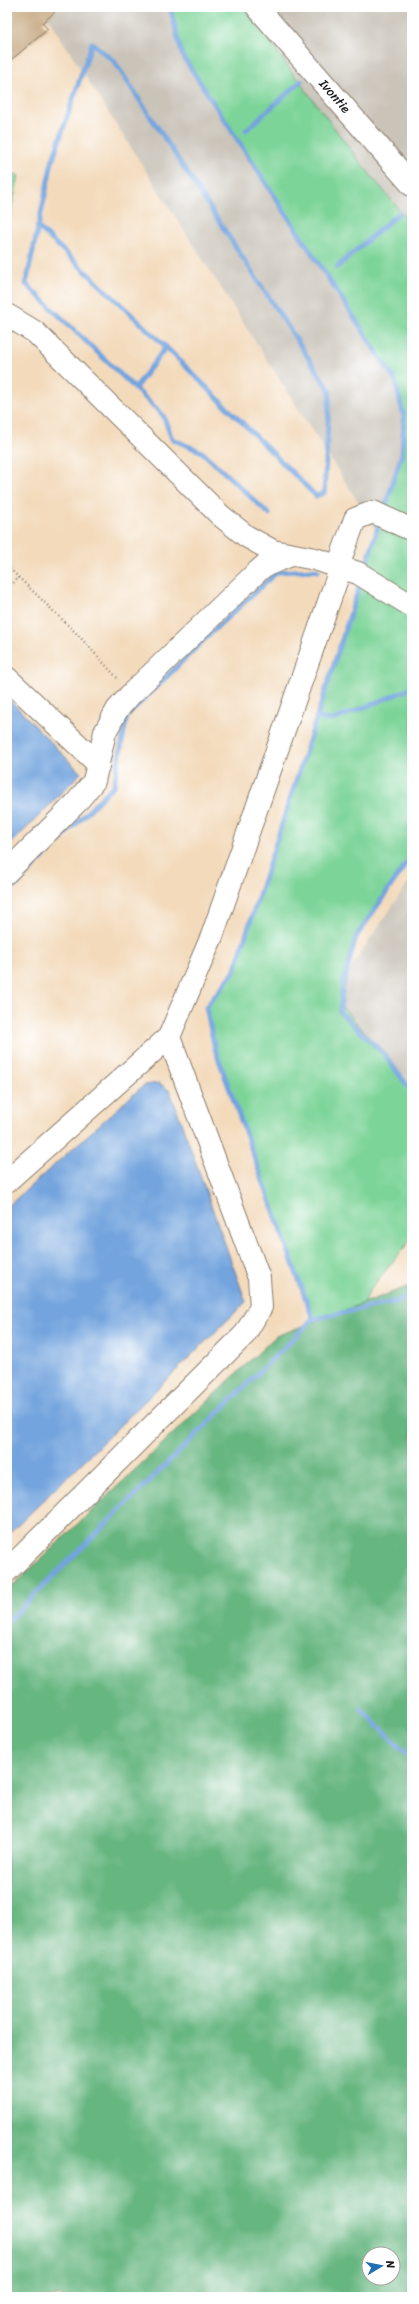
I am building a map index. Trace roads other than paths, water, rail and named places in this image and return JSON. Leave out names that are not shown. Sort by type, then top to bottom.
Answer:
[{"type":"street","name":"Ivontie","points":[[257,7],[408,172]]},
{"type":"street","points":[[7,315],[35,332],[220,515],[246,536],[273,551],[339,566],[376,583],[412,606]]},
{"type":"street","points":[[7,1181],[169,1037],[212,936],[355,519],[373,512],[412,530]]},
{"type":"street","points":[[7,872],[76,804],[94,781],[105,732],[117,710],[131,694],[257,572],[264,566],[291,555]]},
{"type":"street","points":[[7,678],[95,761],[98,766]]},
{"type":"street","points":[[7,1572],[245,1334],[261,1307],[259,1278],[169,1037]]},
{"type":"water","points":[[7,697],[81,773],[7,848]]},
{"type":"water","points":[[159,1083],[170,1091],[246,1302],[7,1536],[7,1207],[144,1085]]},
{"type":"waterway","points":[[170,7],[182,55],[395,380],[404,417],[402,453],[384,511]]},
{"type":"waterway","points":[[37,226],[166,347],[316,496],[324,493],[330,391],[114,61],[92,43],[52,162],[26,284],[163,415],[172,439],[202,452],[269,514]]},
{"type":"waterway","points":[[246,130],[301,81]]},
{"type":"waterway","points":[[337,267],[399,213]]},
{"type":"waterway","points":[[135,388],[166,347]]},
{"type":"waterway","points":[[367,563],[380,520]]},
{"type":"waterway","points":[[7,894],[114,785],[127,716],[216,628],[277,572],[318,571]]},
{"type":"waterway","points":[[313,1319],[215,1049],[206,1007],[234,972],[360,584]]},
{"type":"waterway","points":[[316,718],[333,720],[412,688]]},
{"type":"waterway","points":[[412,855],[356,937],[343,984],[340,1012],[384,1054],[412,1092]]},
{"type":"waterway","points":[[7,1622],[313,1319],[399,1301],[412,1295]]},
{"type":"waterway","points":[[361,1709],[412,1759]]}]
